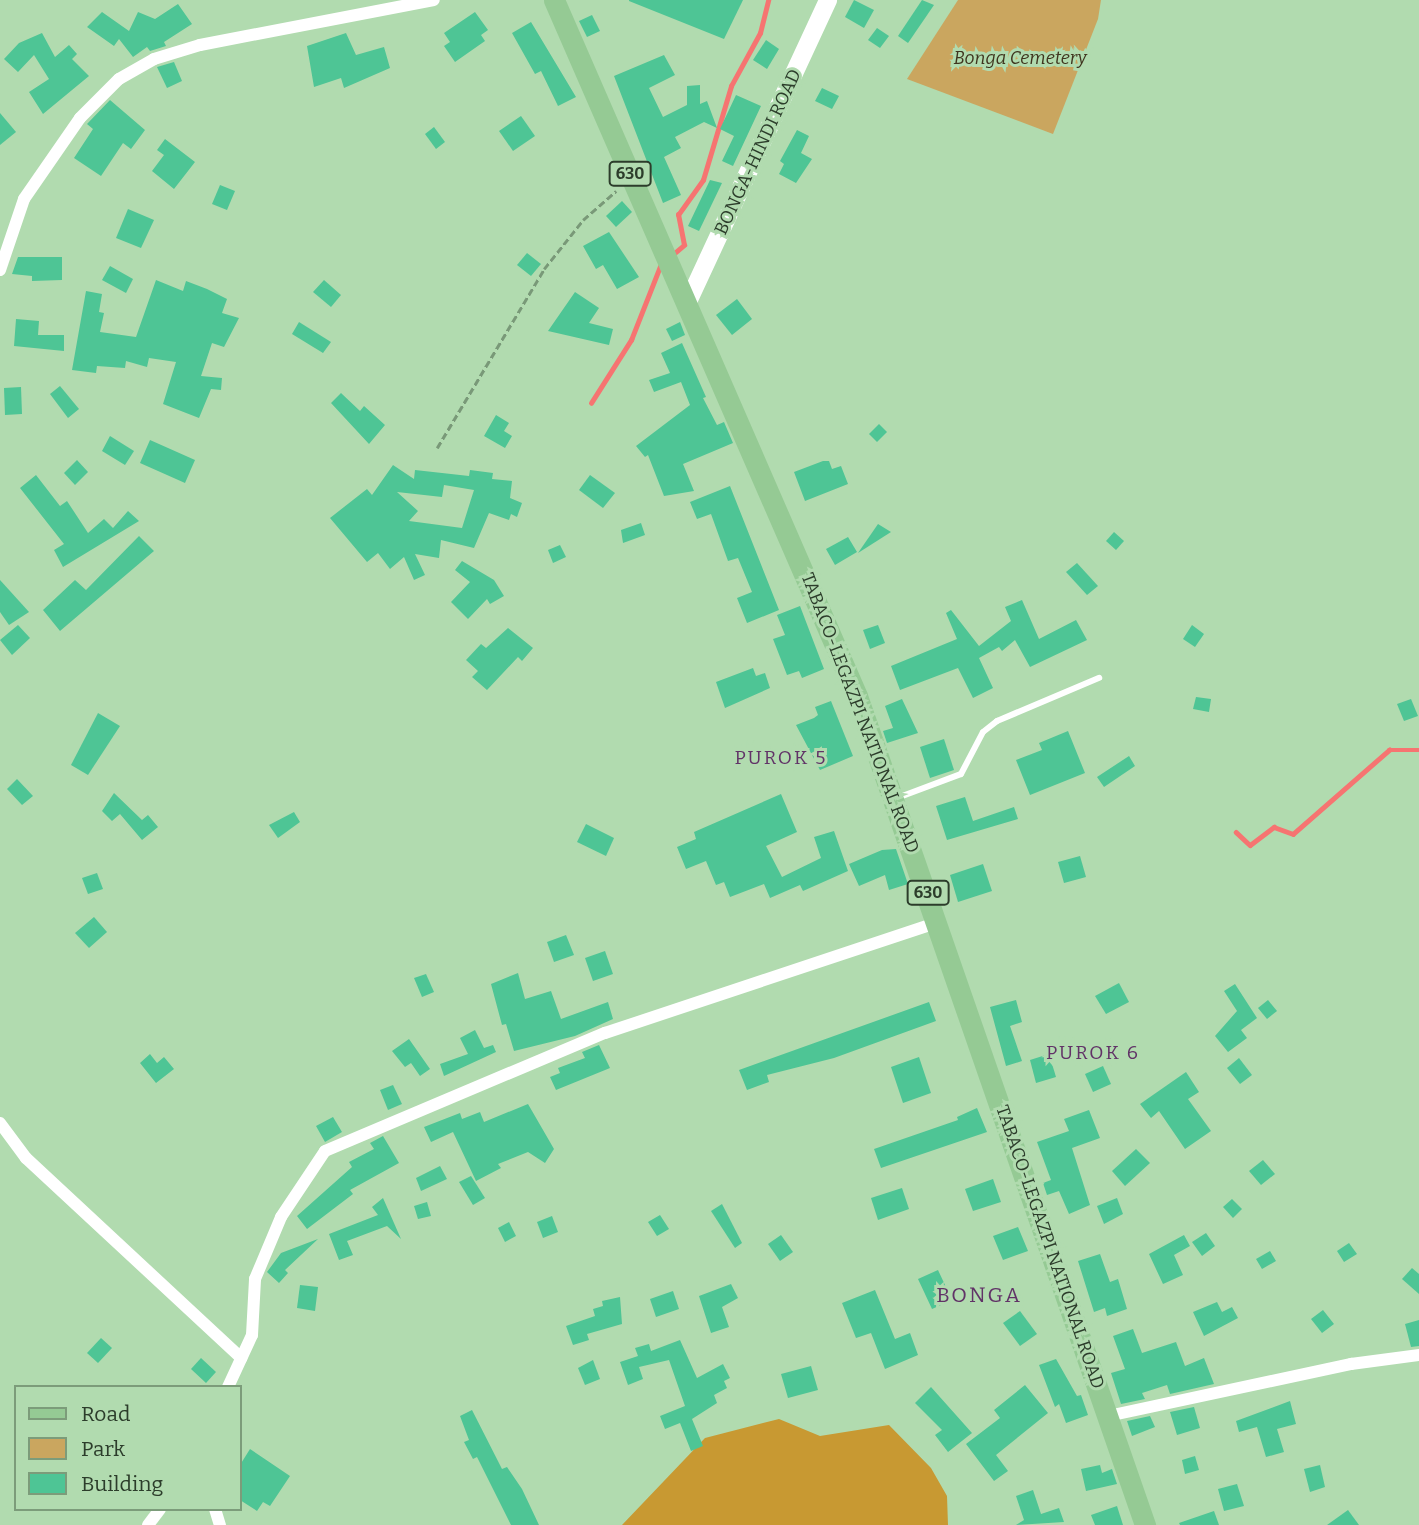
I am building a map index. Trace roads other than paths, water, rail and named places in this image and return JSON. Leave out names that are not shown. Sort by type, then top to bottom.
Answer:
[{"type":"main road","name":"TABACO-LEGAZPI NATIONAL ROAD","points":[[554,0],[806,572],[895,799],[1145,1525]]},
{"type":"street","points":[[0,270],[24,199],[80,118],[119,79],[154,59],[200,45],[434,0]]},
{"type":"street","name":"BONGA-HINDI ROAD","points":[[687,304],[828,0]]},
{"type":"street","points":[[229,1385],[252,1335],[255,1279],[265,1254],[281,1217],[325,1151],[605,1033],[938,922]]},
{"type":"street","points":[[0,1122],[26,1157],[241,1358]]},
{"type":"street","points":[[1108,1416],[1352,1364],[1419,1355]]},
{"type":"lane","points":[[895,799],[961,774],[983,732],[997,721],[1100,678]]},
{"type":"waterway","points":[[671,256],[684,245],[678,215],[703,180],[731,86],[760,33],[768,0]]},
{"type":"waterway","points":[[591,403],[631,340],[661,264]]},
{"type":"waterway","points":[[1236,832],[1250,845],[1274,827],[1293,834],[1389,750],[1419,750]]},
{"type":"district","name":"PUROK 5","points":[[781,758]]},
{"type":"district","name":"PUROK 6","points":[[1093,1053]]},
{"type":"district","name":"BONGA","points":[[979,1295]]},
{"type":"park label","name":"Bonga Cemetery","points":[[1020,58]]}]
